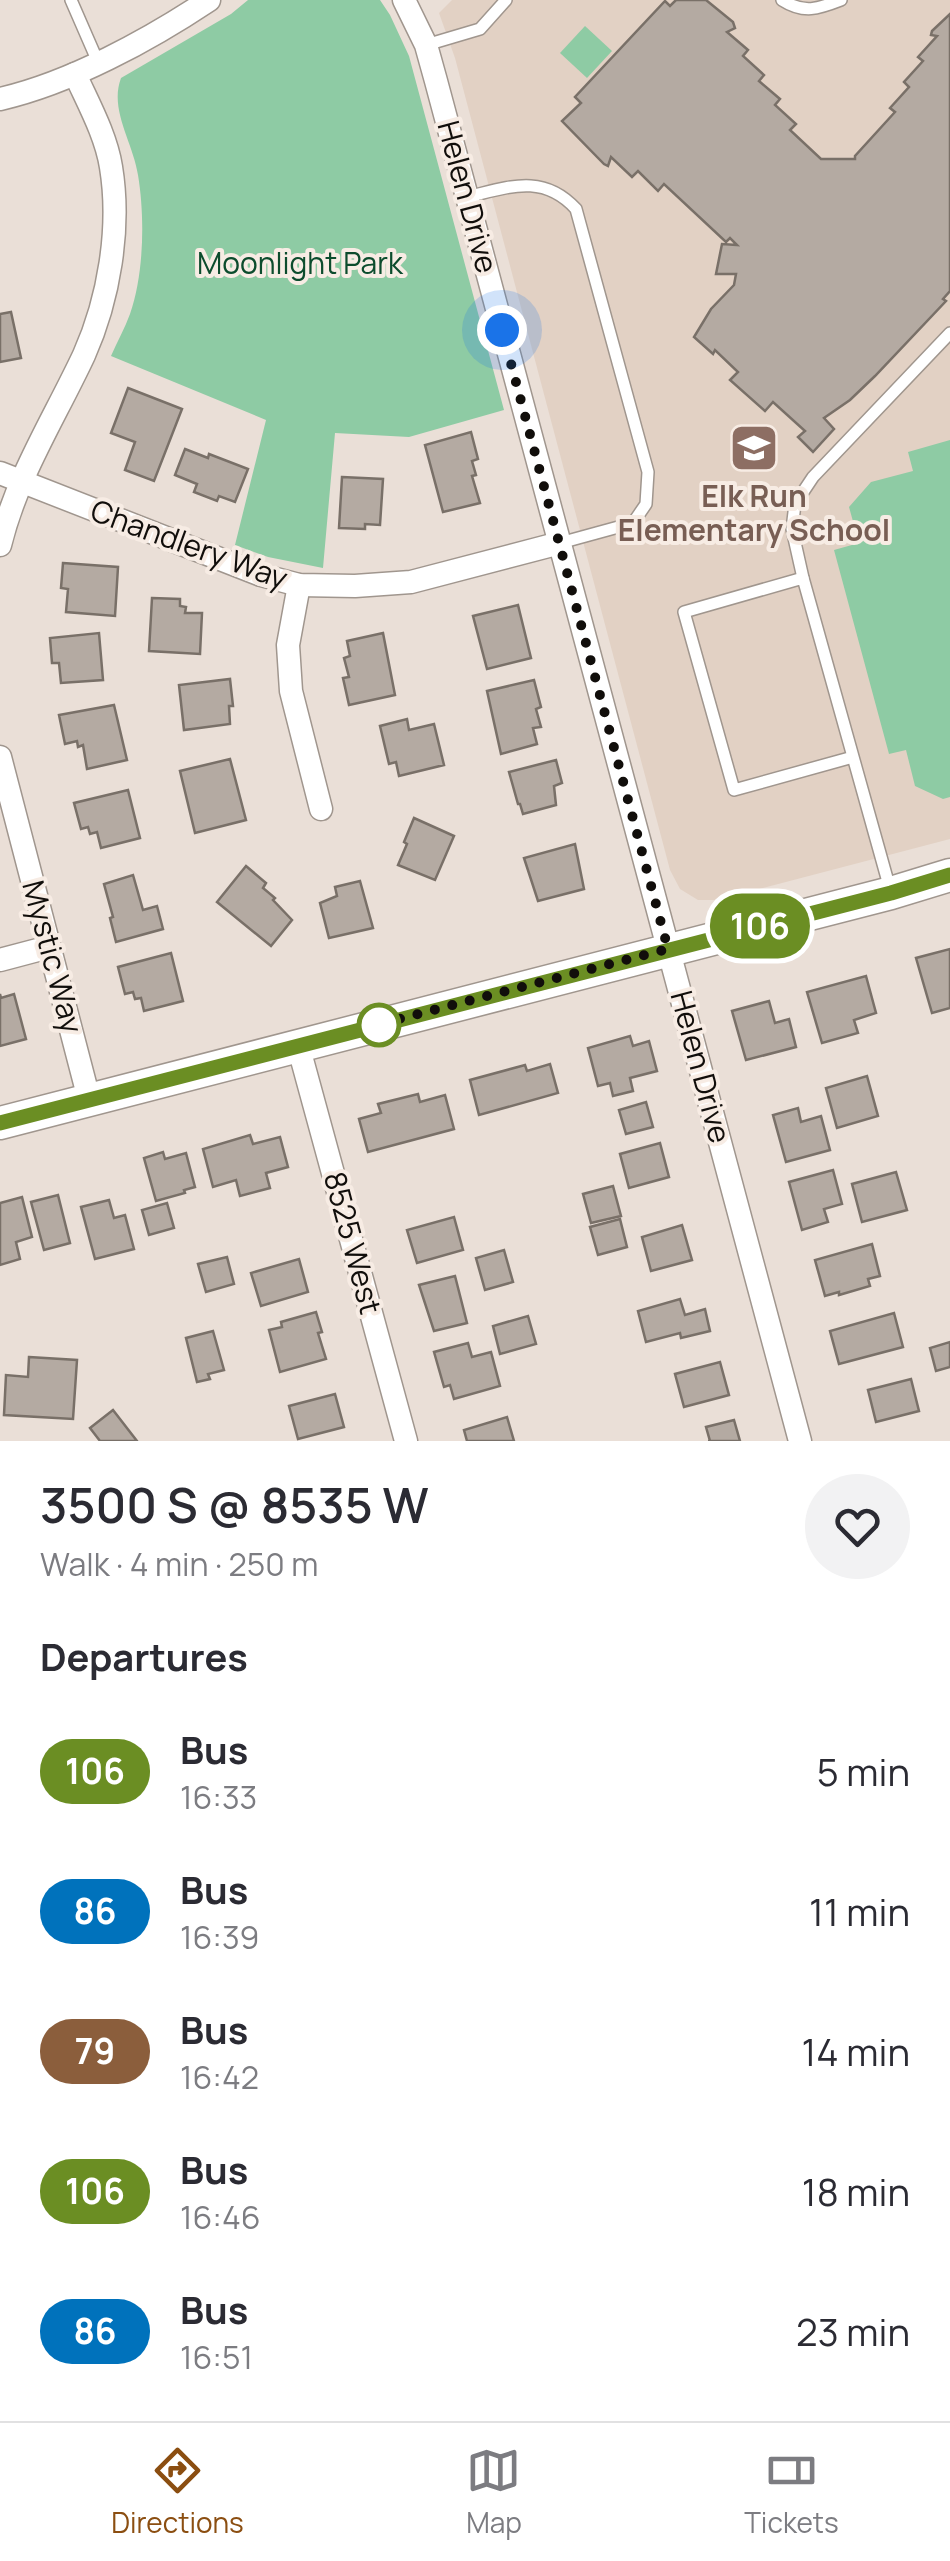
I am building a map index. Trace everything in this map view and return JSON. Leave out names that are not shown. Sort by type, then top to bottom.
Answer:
[{"type":"street","points":[[0,99],[74,74],[209,0]]},
{"type":"street","name":"Helen Drive","points":[[404,0],[426,45],[800,1441]]},
{"type":"street","points":[[0,545],[10,477],[85,352],[112,264],[111,166],[97,123],[74,74]]},
{"type":"street","name":"Chandlery Way","points":[[10,477],[260,575],[299,586],[411,582],[560,543]]},
{"type":"street","points":[[299,586],[288,645],[291,691],[321,809]]},
{"type":"street","name":"Mystic Way","points":[[0,757],[89,1099]]},
{"type":"street","points":[[0,1123],[950,875]]},
{"type":"street","points":[[0,960],[49,947]]},
{"type":"street","name":"8525 West","points":[[298,1045],[406,1441]]},
{"type":"lane","points":[[71,0],[98,62]]},
{"type":"lane","points":[[426,45],[480,29],[506,0]]},
{"type":"lane","points":[[782,0],[816,10],[841,0]]},
{"type":"lane","points":[[467,197],[530,184],[562,194],[576,209],[648,472],[646,504],[633,522],[560,543]]},
{"type":"lane","points":[[891,893],[792,530],[795,504],[814,477],[950,333]]},
{"type":"lane","points":[[803,578],[684,612],[694,648],[734,790],[853,757]]},
{"type":"shaded area","name":"Elk Run Elementary School","points":[[452,0],[950,0],[950,839],[717,900],[698,900],[680,889],[670,870],[455,58],[439,13]]},
{"type":"green space","name":"Moonlight Park","points":[[248,0],[380,0],[390,15],[409,56],[504,410],[409,437],[335,433],[323,568],[268,557],[235,545],[266,420],[111,356],[135,298],[142,245],[138,175],[118,102],[121,78],[231,14]]},
{"type":"green space","points":[[585,26],[612,51],[587,78],[560,53]]},
{"type":"green space","points":[[950,440],[950,797],[943,799],[915,786],[906,750],[889,754],[834,550],[859,543],[849,507],[871,482],[913,471],[908,452]]},
{"type":"building","points":[[676,0],[706,0],[733,22],[735,28],[727,32],[748,50],[743,56],[764,75],[759,81],[780,99],[775,105],[796,124],[790,130],[821,159],[855,159],[895,112],[890,108],[909,87],[904,82],[923,61],[918,57],[937,36],[931,35],[932,31],[950,14],[950,291],[943,299],[946,301],[875,376],[824,418],[834,429],[813,452],[798,437],[805,431],[773,402],[765,411],[730,380],[738,372],[694,337],[711,309],[734,285],[736,274],[716,274],[722,244],[737,245],[730,238],[726,242],[664,184],[658,191],[638,171],[632,177],[611,157],[608,166],[604,164],[562,121],[581,103],[575,97],[665,1],[670,6]]},
{"type":"building","points":[[11,312],[21,358],[0,362],[0,314]]},
{"type":"building","points":[[128,388],[182,409],[154,481],[125,470],[135,442],[111,433]]},
{"type":"building","points":[[471,432],[478,459],[472,461],[476,475],[472,476],[480,503],[443,512],[425,445]]},
{"type":"building","points":[[185,449],[248,469],[235,502],[219,496],[217,501],[194,492],[197,484],[175,475]]},
{"type":"building","points":[[342,477],[383,479],[380,525],[339,528]]},
{"type":"building","points":[[63,563],[118,567],[115,616],[66,612],[68,589],[61,588]]},
{"type":"building","points":[[152,598],[180,599],[185,613],[202,613],[200,654],[149,651]]},
{"type":"building","points":[[518,605],[531,658],[487,669],[473,616]]},
{"type":"building","points":[[99,633],[103,680],[61,683],[59,663],[52,663],[50,638]]},
{"type":"building","points":[[383,633],[395,695],[349,705],[343,678],[349,677],[344,658],[350,656],[347,641]]},
{"type":"building","points":[[230,679],[230,724],[184,730],[179,685]]},
{"type":"building","points":[[534,680],[541,707],[536,709],[541,727],[533,728],[537,744],[501,754],[487,691]]},
{"type":"building","points":[[114,705],[127,760],[87,769],[83,745],[78,747],[77,741],[65,744],[59,715]]},
{"type":"building","points":[[407,719],[409,730],[434,724],[444,765],[399,776],[396,762],[389,764],[380,726]]},
{"type":"building","points":[[230,759],[246,820],[195,833],[180,771]]},
{"type":"building","points":[[556,760],[562,783],[554,786],[556,805],[523,814],[509,772]]},
{"type":"building","points":[[128,790],[140,838],[101,848],[97,832],[90,834],[88,827],[81,829],[74,803]]},
{"type":"building","points":[[414,818],[454,836],[435,880],[398,865]]},
{"type":"building","points":[[575,844],[584,889],[538,901],[524,858]]},
{"type":"building","points":[[246,866],[266,883],[263,888],[292,920],[271,946],[217,902]]},
{"type":"building","points":[[133,875],[143,910],[157,906],[163,929],[116,942],[104,884]]},
{"type":"building","points":[[360,881],[373,928],[329,938],[320,903],[337,896],[335,887]]},
{"type":"building","points":[[950,949],[950,1008],[932,1013],[916,958]]},
{"type":"building","points":[[171,953],[183,1001],[144,1011],[141,998],[135,999],[133,992],[125,994],[118,967]]},
{"type":"building","points":[[866,976],[876,1013],[854,1020],[858,1033],[822,1043],[807,992]]},
{"type":"building","points":[[0,994],[1,998],[14,994],[26,1039],[0,1046]]},
{"type":"building","points":[[769,1001],[775,1023],[789,1019],[796,1047],[746,1060],[732,1011]]},
{"type":"building","points":[[630,1036],[633,1046],[649,1041],[657,1071],[630,1078],[633,1091],[613,1096],[610,1083],[598,1086],[588,1048]]},
{"type":"building","points":[[550,1064],[558,1093],[479,1115],[470,1080],[525,1065],[527,1071]]},
{"type":"building","points":[[867,1076],[878,1116],[837,1128],[826,1088]]},
{"type":"building","points":[[418,1094],[420,1102],[445,1095],[454,1129],[368,1152],[359,1119],[381,1113],[378,1104]]},
{"type":"building","points":[[646,1102],[653,1127],[626,1134],[619,1110]]},
{"type":"building","points":[[798,1108],[801,1122],[821,1116],[830,1150],[786,1162],[773,1115]]},
{"type":"building","points":[[250,1135],[253,1144],[280,1137],[288,1167],[266,1173],[270,1188],[240,1196],[236,1180],[213,1187],[203,1149]]},
{"type":"building","points":[[660,1143],[669,1177],[629,1188],[620,1154]]},
{"type":"building","points":[[163,1152],[165,1159],[186,1153],[195,1187],[156,1201],[144,1158]]},
{"type":"building","points":[[833,1170],[842,1204],[824,1209],[828,1222],[802,1230],[789,1182]]},
{"type":"building","points":[[896,1172],[907,1210],[862,1222],[852,1184]]},
{"type":"building","points":[[613,1186],[621,1216],[591,1223],[583,1194]]},
{"type":"building","points":[[58,1195],[70,1243],[44,1250],[31,1202]]},
{"type":"building","points":[[22,1197],[32,1237],[16,1242],[20,1259],[0,1265],[0,1203]]},
{"type":"building","points":[[109,1200],[114,1218],[125,1215],[134,1249],[95,1259],[81,1207]]},
{"type":"building","points":[[167,1203],[174,1228],[149,1235],[142,1210]]},
{"type":"building","points":[[454,1217],[463,1250],[417,1263],[407,1230]]},
{"type":"building","points":[[620,1219],[627,1247],[598,1255],[590,1227]]},
{"type":"building","points":[[682,1225],[692,1260],[651,1271],[642,1237]]},
{"type":"building","points":[[872,1244],[880,1276],[868,1279],[870,1286],[825,1296],[815,1260]]},
{"type":"building","points":[[504,1250],[513,1282],[485,1290],[476,1258]]},
{"type":"building","points":[[227,1257],[234,1284],[206,1292],[198,1264]]},
{"type":"building","points":[[299,1259],[308,1292],[261,1306],[251,1273]]},
{"type":"building","points":[[455,1276],[467,1323],[434,1331],[419,1285]]},
{"type":"building","points":[[680,1299],[685,1315],[705,1309],[710,1331],[681,1338],[680,1333],[646,1342],[638,1311]]},
{"type":"building","points":[[316,1312],[326,1359],[280,1372],[269,1330],[282,1327],[281,1322]]},
{"type":"building","points":[[894,1313],[903,1347],[839,1364],[830,1331]]},
{"type":"building","points":[[528,1316],[536,1344],[500,1354],[493,1326]]},
{"type":"building","points":[[213,1331],[224,1370],[197,1382],[186,1338]]},
{"type":"building","points":[[950,1342],[950,1367],[936,1371],[930,1348]]},
{"type":"building","points":[[468,1343],[472,1357],[491,1352],[500,1386],[454,1399],[450,1385],[444,1387],[434,1352]]},
{"type":"building","points":[[29,1357],[77,1360],[73,1419],[4,1415],[6,1375],[28,1377]]},
{"type":"building","points":[[720,1362],[729,1395],[684,1407],[675,1374]]},
{"type":"building","points":[[911,1379],[919,1411],[876,1422],[868,1390]]},
{"type":"building","points":[[335,1394],[344,1427],[298,1439],[289,1406]]},
{"type":"building","points":[[113,1410],[137,1441],[100,1441],[90,1428]]},
{"type":"building","points":[[507,1417],[514,1441],[467,1441],[464,1430]]},
{"type":"building","points":[[734,1420],[740,1441],[710,1441],[706,1427]]},
{"type":"bus line","name":"106","points":[[0,1123],[950,875]]},
{"type":"place","name":"Elk Run Elementary School","points":[[754,448]]},
{"type":"route","points":[[379,1025],[372,1026],[668,949],[502,330]]}]
